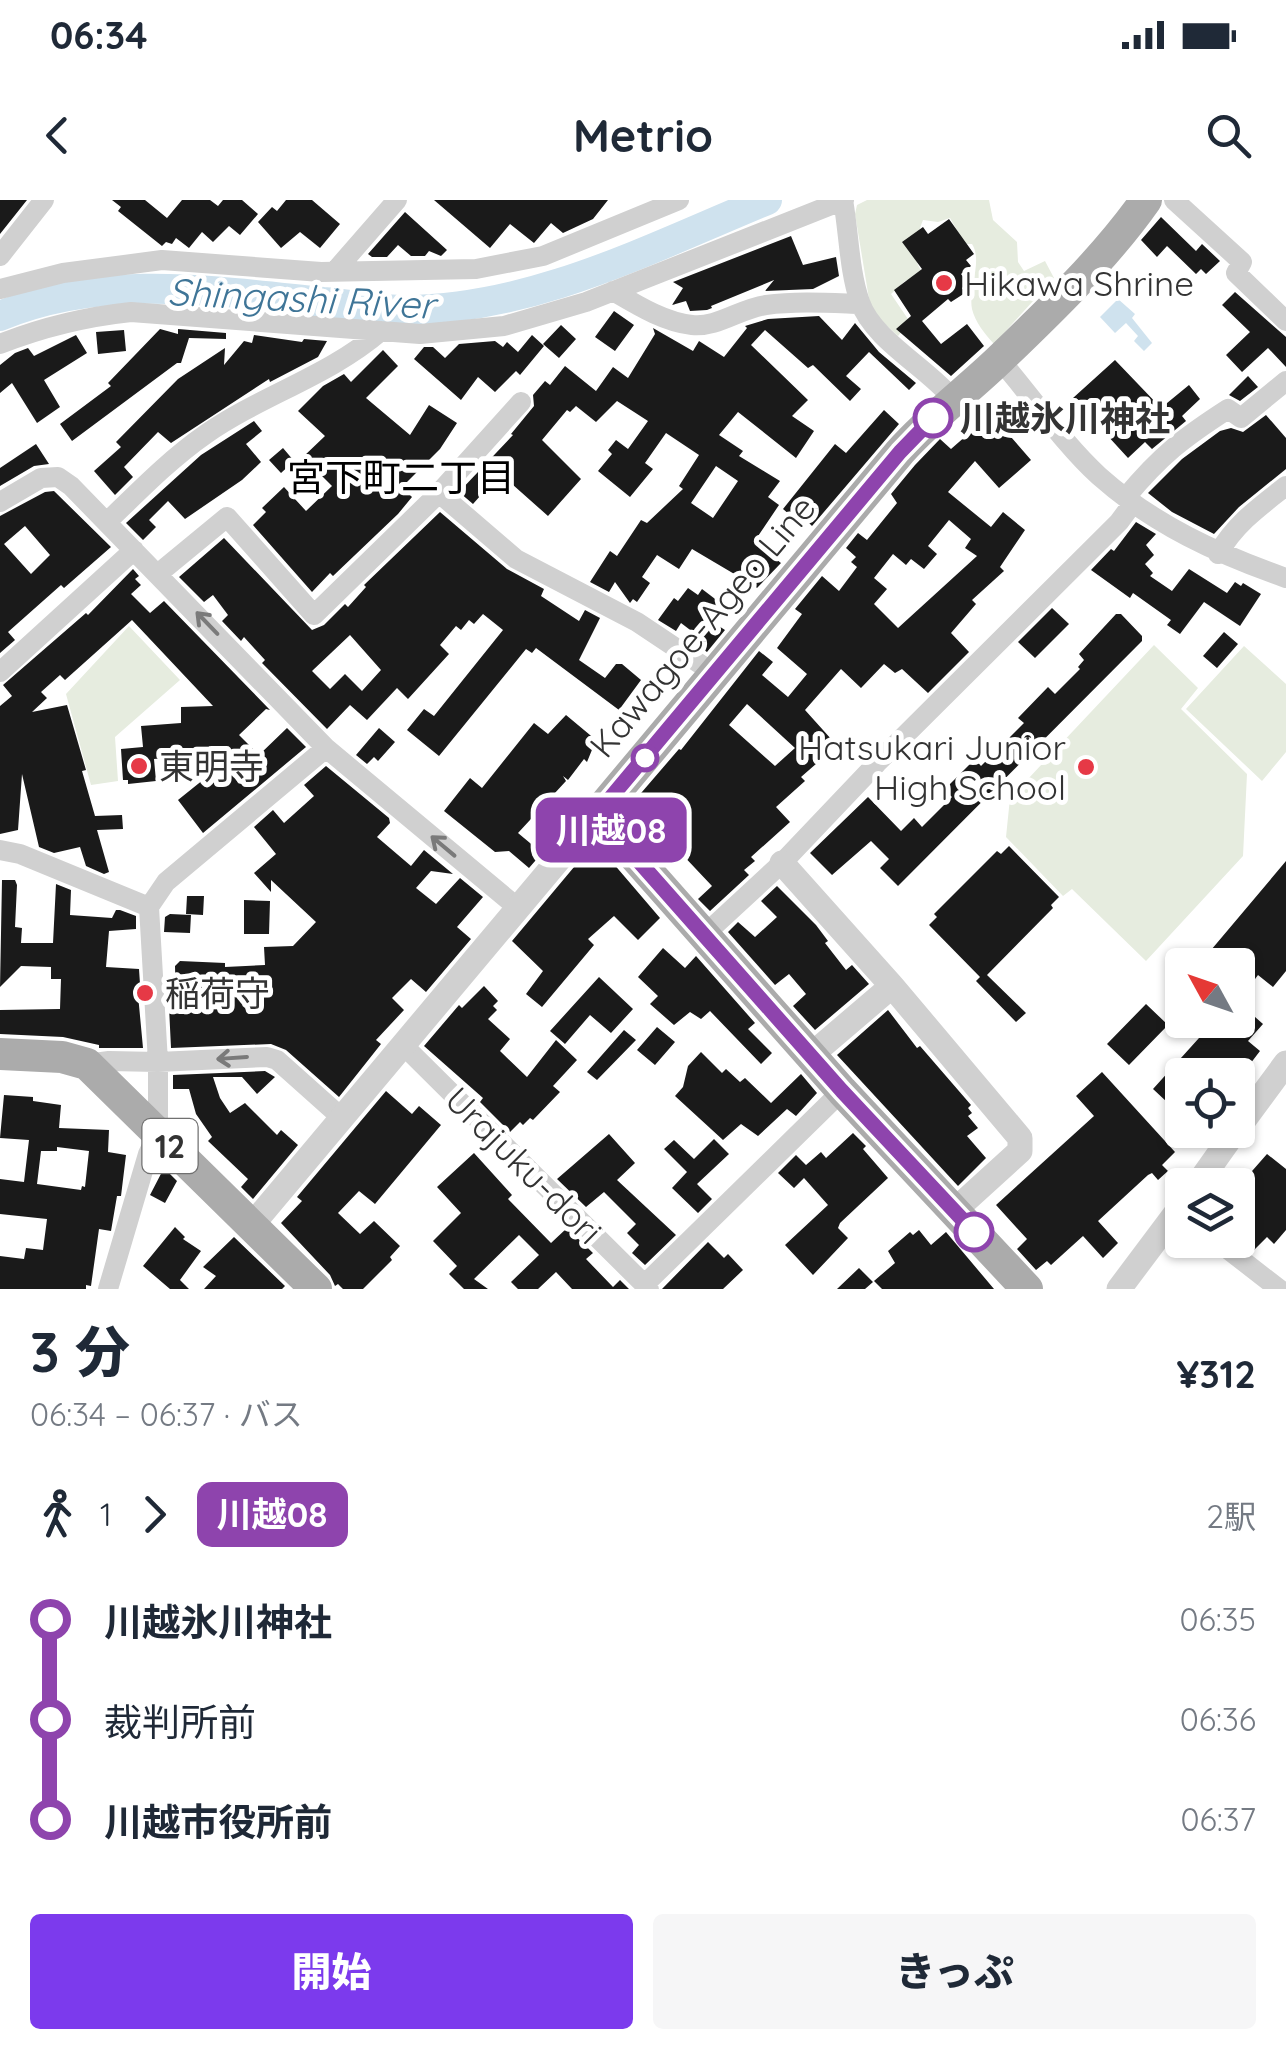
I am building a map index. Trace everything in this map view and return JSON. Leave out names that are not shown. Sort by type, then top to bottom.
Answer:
[{"type":"main road","name":"Kawagoe-Ageo Line","points":[[1028,1289],[810,1056],[597,814],[900,452],[1000,360],[1111,244],[1146,200]]},
{"type":"main road","points":[[0,1054],[62,1057],[87,1064]]},
{"type":"main road","name":"12","points":[[87,1064],[316,1289]]},
{"type":"street","points":[[0,256],[44,200]]},
{"type":"street","points":[[335,271],[397,200]]},
{"type":"street","points":[[0,289],[62,273],[162,260],[335,271],[476,268],[543,256],[679,200]]},
{"type":"street","points":[[0,344],[70,320],[130,312],[420,334],[504,326],[586,302],[843,200],[860,304],[892,343],[942,385],[953,400]]},
{"type":"street","points":[[1174,200],[1242,262],[1236,273],[1286,321]]},
{"type":"street","points":[[613,291],[640,307],[690,325],[706,325],[738,311],[766,305],[860,304]]},
{"type":"street","points":[[108,522],[173,459],[208,432],[322,371],[381,332]]},
{"type":"street","points":[[1000,360],[1081,457],[1129,500],[1218,554],[1286,578]]},
{"type":"street","points":[[703,936],[782,863],[890,749],[1118,522],[1158,458],[1228,408],[1241,418],[1286,380]]},
{"type":"street","points":[[159,574],[226,517],[314,615],[439,493],[521,402]]},
{"type":"street","points":[[0,502],[41,478],[58,477],[108,522],[326,748],[518,908]]},
{"type":"street","points":[[1218,554],[1230,534],[1253,510],[1286,486]]},
{"type":"street","points":[[439,493],[516,559],[637,622],[715,674]]},
{"type":"street","points":[[0,672],[134,550]]},
{"type":"street","points":[[108,1289],[148,1154],[158,1134],[149,908],[166,882],[326,748]]},
{"type":"street","points":[[252,1225],[597,814]]},
{"type":"street","points":[[0,850],[20,854],[149,908]]},
{"type":"street","points":[[782,863],[1020,1138],[1020,1151],[954,1211]]},
{"type":"street","points":[[810,1056],[892,986]]},
{"type":"street","name":"Urajuku-dori","points":[[403,1045],[647,1287],[842,1091]]},
{"type":"street","points":[[87,1064],[267,1057],[277,1060],[342,1118]]},
{"type":"street","points":[[1255,1105],[1286,1063]]},
{"type":"street","points":[[1119,1289],[1165,1230]]},
{"type":"street","points":[[1239,1258],[1279,1289]]},
{"type":"shaded area","points":[[867,200],[989,200],[993,220],[1017,242],[1018,262],[1024,271],[1045,261],[1054,278],[994,344],[972,309],[976,259],[972,244],[965,244],[950,218],[938,222],[923,220],[916,257],[926,275],[905,281],[891,294],[910,322],[898,336],[871,311],[855,214],[857,205]]},
{"type":"shaded area","points":[[129,626],[180,680],[115,737],[118,781],[91,785],[66,694]]},
{"type":"shaded area","points":[[1154,645],[1198,688],[1181,709],[1247,774],[1243,856],[1146,961],[1072,889],[1063,896],[1006,837],[1010,798]]},
{"type":"shaded area","points":[[1244,646],[1286,684],[1286,752],[1262,781],[1186,709]]},
{"type":"water","points":[[1118,299],[1135,314],[1132,318],[1152,343],[1144,351],[1134,341],[1138,336],[1126,323],[1115,333],[1100,317]]},
{"type":"building","points":[[0,200],[27,200],[0,234]]},
{"type":"building","points":[[112,200],[145,200],[167,218],[182,200],[210,200],[218,206],[223,200],[242,200],[258,214],[240,235],[229,226],[213,242],[202,232],[189,248],[176,238],[172,244],[166,242],[162,246],[118,211],[121,207]]},
{"type":"building","points":[[286,200],[312,200],[340,224],[320,248],[300,232],[281,248],[258,222],[272,207],[277,211]]},
{"type":"building","points":[[434,200],[608,200],[593,219],[563,233],[551,223],[534,243],[510,224],[490,248]]},
{"type":"building","points":[[405,212],[447,250],[441,256],[429,251],[425,256],[411,256],[398,245],[387,257],[368,254]]},
{"type":"building","points":[[1161,217],[1196,251],[1202,244],[1220,261],[1206,274],[1201,269],[1196,274],[1167,246],[1157,257],[1141,240]]},
{"type":"building","points":[[949,219],[974,254],[966,260],[971,266],[961,274],[968,283],[962,288],[965,293],[951,302],[948,299],[922,321],[941,344],[967,324],[984,346],[951,376],[896,329],[911,316],[894,290],[922,269],[902,242],[923,227],[928,234]]},
{"type":"building","points":[[791,236],[803,265],[836,257],[839,276],[813,289],[765,291],[774,280],[707,310],[690,311],[686,301],[672,305],[683,288],[673,282]]},
{"type":"building","points":[[1235,292],[1286,337],[1286,367],[1268,348],[1242,372],[1226,355],[1250,332],[1222,305]]},
{"type":"building","points":[[614,311],[634,325],[615,351],[595,337]]},
{"type":"building","points":[[819,316],[842,340],[855,323],[879,352],[916,383],[909,390],[869,352],[846,376],[861,389],[850,401],[813,365],[808,368],[765,330],[751,345],[808,400],[792,416],[814,431],[796,458],[738,412],[719,435],[743,451],[739,456],[780,481],[768,497],[779,505],[754,542],[781,563],[757,588],[692,549],[679,569],[657,555],[642,577],[650,583],[637,602],[633,599],[630,603],[615,582],[609,592],[590,582],[610,551],[617,556],[641,520],[647,523],[683,489],[679,486],[699,455],[666,433],[645,463],[653,469],[630,497],[598,471],[612,454],[608,450],[616,440],[628,449],[648,421],[617,401],[596,422],[576,406],[570,412],[567,410],[542,440],[581,479],[548,516],[504,477],[500,481],[496,478],[473,504],[459,492],[513,435],[534,406],[533,395],[545,381],[550,385],[565,366],[596,391],[613,367],[628,378],[655,334],[653,328],[693,351],[699,341],[724,357],[745,326],[768,319]],"holes":[[[716,466],[738,481],[713,518],[691,503]]]},
{"type":"building","points":[[561,325],[576,339],[559,358],[543,344]]},
{"type":"building","points":[[160,329],[178,334],[178,329],[226,333],[226,339],[189,338],[181,363],[72,441],[60,424],[111,386],[108,383]]},
{"type":"building","points":[[124,330],[126,351],[98,354],[96,332]]},
{"type":"building","points":[[76,335],[87,353],[44,380],[60,407],[37,423],[12,383],[0,393],[0,365],[15,353],[28,348],[34,356]]},
{"type":"building","points":[[254,335],[302,342],[327,341],[318,357],[270,382],[269,379],[171,443],[158,432],[124,467],[133,477],[115,495],[94,471],[121,447],[116,442],[178,379],[225,348],[224,365],[244,341],[252,343]]},
{"type":"building","points":[[532,335],[544,346],[520,375],[516,371],[495,392],[478,377],[461,400],[414,359],[424,347],[433,347],[445,358],[459,344],[495,341],[503,347],[507,342],[518,352]]},
{"type":"building","points":[[383,350],[398,366],[366,398],[410,435],[429,405],[457,423],[440,449],[402,487],[412,497],[398,514],[312,592],[253,525],[266,512],[262,508],[284,487],[306,511],[332,486],[303,457],[325,436],[298,411],[323,386],[344,374],[351,382]]},
{"type":"building","points":[[1115,360],[1161,408],[1189,385],[1200,399],[1182,416],[1186,421],[1152,449],[1145,442],[1128,458],[1073,398]]},
{"type":"building","points":[[1248,376],[1258,387],[1240,401],[1229,395]]},
{"type":"building","points":[[884,410],[899,424],[812,526],[808,522],[804,527],[783,509],[835,444],[846,453]]},
{"type":"building","points":[[991,414],[1031,460],[999,488],[975,461],[948,492],[991,527],[1003,512],[1025,530],[1000,567],[1004,571],[972,600],[976,604],[951,633],[969,652],[928,693],[902,669],[895,673],[884,664],[861,688],[841,669],[805,710],[832,740],[827,744],[832,750],[801,777],[805,781],[776,807],[790,822],[751,857],[755,861],[744,870],[749,875],[710,911],[698,899],[712,886],[678,850],[668,858],[635,820],[632,824],[623,814],[681,750],[759,651],[773,662],[762,675],[788,697],[807,674],[777,648],[802,614],[795,609],[822,576],[839,591],[857,567],[851,562],[856,557],[846,548],[858,533],[867,540],[897,503],[891,494],[940,439],[951,449]],"holes":[[[949,520],[971,539],[965,548],[977,556],[898,628],[874,604],[887,589],[874,578],[893,554],[906,565],[911,559],[924,569],[937,554],[928,546]],[[747,704],[795,748],[775,766],[729,725]]]},
{"type":"building","points":[[1266,415],[1286,438],[1286,469],[1239,507],[1214,534],[1172,512],[1148,493],[1182,459],[1220,431],[1231,428],[1243,432]]},
{"type":"building","points":[[254,421],[262,431],[246,444],[261,462],[242,480],[185,519],[168,501],[149,520],[156,527],[143,540],[126,523],[201,455]]},
{"type":"building","points":[[36,444],[49,464],[34,466],[0,486],[0,468]]},
{"type":"building","points":[[283,448],[294,461],[281,473],[269,460]]},
{"type":"building","points":[[54,491],[111,547],[8,632],[15,640],[0,653],[0,516]],"holes":[[[25,526],[50,555],[31,574],[4,544]]]},
{"type":"building","points":[[440,512],[507,569],[544,589],[541,596],[579,621],[585,610],[600,618],[579,660],[605,678],[616,664],[622,664],[641,680],[619,710],[536,648],[532,653],[526,649],[439,756],[407,730],[424,709],[434,716],[503,630],[483,614],[474,624],[469,620],[461,630],[456,626],[440,645],[449,654],[408,699],[397,688],[367,720],[350,705],[327,729],[262,663],[265,660],[244,637],[241,641],[222,621],[228,615],[213,595],[204,602],[179,577],[224,538],[312,630],[324,625],[345,604],[348,607],[364,585]],"holes":[[[350,635],[381,670],[362,691],[345,674],[330,689],[312,671]]]},
{"type":"building","points":[[1136,522],[1156,534],[1146,545],[1154,555],[1145,564],[1153,573],[1150,576],[1172,591],[1189,569],[1227,593],[1235,582],[1261,594],[1240,626],[1204,602],[1180,634],[1167,625],[1171,620],[1133,593],[1130,598],[1091,570],[1111,549],[1114,551]]},
{"type":"building","points":[[133,569],[141,585],[131,594],[150,613],[164,601],[270,710],[266,709],[239,735],[259,755],[287,728],[306,747],[203,833],[178,800],[239,751],[154,759],[156,781],[128,784],[128,780],[123,780],[121,749],[143,747],[141,726],[181,723],[181,707],[213,706],[132,620],[65,680],[60,675],[41,692],[47,698],[32,712],[67,705],[95,816],[122,815],[123,829],[97,830],[109,872],[104,874],[86,866],[80,847],[54,853],[39,847],[22,774],[18,830],[0,834],[0,706],[12,696],[3,685],[88,615]]},
{"type":"building","points":[[688,588],[698,595],[702,589],[723,605],[711,621],[725,630],[707,652],[697,645],[702,639],[681,623],[676,631],[658,620],[674,598],[678,601]]},
{"type":"building","points":[[1052,608],[1069,624],[1035,658],[1018,642]]},
{"type":"building","points":[[1116,614],[1121,614],[1142,636],[1142,641],[898,886],[880,868],[889,859],[871,841],[832,875],[810,853],[868,797],[901,831],[914,818],[922,827],[952,797],[944,790],[975,759],[981,766],[1024,723],[1018,718],[1048,687],[1055,694],[1080,669],[1084,660],[1079,654]]},
{"type":"building","points":[[1224,632],[1238,644],[1217,668],[1203,656]]},
{"type":"building","points":[[566,715],[596,740],[587,762],[584,759],[568,780],[563,776],[566,781],[518,833],[542,853],[529,868],[509,851],[495,852],[444,811],[470,778],[482,788],[534,723],[548,734]]},
{"type":"building","points":[[379,728],[395,742],[378,761],[374,757],[367,764],[356,755]]},
{"type":"building","points":[[326,766],[389,818],[390,823],[377,837],[411,866],[424,850],[453,874],[431,871],[416,888],[436,904],[460,878],[483,897],[457,927],[471,939],[426,992],[411,979],[392,998],[404,1010],[376,1040],[381,1044],[339,1097],[286,1050],[271,1044],[171,1048],[169,1007],[176,1006],[175,966],[180,961],[225,963],[225,967],[265,965],[264,947],[293,946],[316,922],[271,880],[271,892],[254,873],[276,854],[254,827],[273,810],[284,823],[314,796],[304,785]]},
{"type":"building","points":[[595,842],[660,918],[638,940],[614,916],[588,939],[594,945],[542,1007],[526,994],[543,971],[512,941]]},
{"type":"building","points":[[1009,846],[1059,897],[1051,905],[1053,908],[987,975],[1026,1013],[1016,1022],[976,981],[980,977],[929,925],[937,917],[934,914],[997,851],[1001,854]]},
{"type":"building","points":[[1286,861],[1286,971],[1273,987],[1258,975],[1255,979],[1255,948],[1213,948]]},
{"type":"building","points":[[2,880],[15,880],[17,885],[15,927],[22,928],[21,943],[53,943],[56,884],[71,890],[70,915],[112,918],[120,910],[136,916],[136,929],[109,931],[106,967],[139,969],[143,1048],[99,1048],[63,1037],[0,1034],[0,1010],[60,1009],[61,979],[51,979],[51,967],[21,966],[0,987]]},
{"type":"building","points":[[777,886],[816,925],[846,970],[852,965],[869,984],[815,1030],[793,1006],[806,994],[789,974],[775,985],[728,932],[738,922],[755,937],[777,917],[761,901]]},
{"type":"building","points":[[187,896],[204,896],[203,915],[186,914]]},
{"type":"building","points":[[244,900],[270,901],[269,934],[244,934]]},
{"type":"building","points":[[191,915],[190,933],[164,932],[165,917]]},
{"type":"building","points":[[663,948],[685,968],[696,956],[755,1023],[748,1029],[772,1053],[761,1064],[710,1011],[701,1019],[690,1012],[674,1025],[650,1004],[658,996],[638,977]]},
{"type":"building","points":[[599,977],[633,1009],[611,1033],[590,1015],[565,1044],[550,1031]]},
{"type":"building","points":[[484,986],[498,1001],[493,1006],[497,1010],[488,1019],[510,1039],[500,1051],[527,1077],[556,1040],[577,1060],[553,1086],[560,1092],[533,1120],[530,1118],[523,1125],[520,1122],[510,1132],[480,1102],[483,1098],[424,1046],[459,1005],[462,1008]]},
{"type":"building","points":[[1146,1004],[1165,1022],[1165,1028],[1129,1065],[1107,1044]]},
{"type":"building","points":[[888,1010],[917,1048],[920,1046],[971,1105],[968,1108],[972,1113],[968,1116],[978,1128],[967,1136],[986,1158],[958,1186],[837,1055]]},
{"type":"building","points":[[1255,1017],[1263,1024],[1255,1033]]},
{"type":"building","points":[[657,1027],[675,1042],[655,1065],[637,1050]]},
{"type":"building","points":[[624,1030],[636,1040],[597,1080],[587,1072]]},
{"type":"building","points":[[1199,1038],[1251,1038],[1248,1041],[1260,1051],[1255,1058],[1181,1058]]},
{"type":"building","points":[[701,1052],[722,1073],[726,1069],[740,1082],[745,1078],[771,1103],[801,1074],[817,1093],[796,1116],[787,1109],[758,1136],[741,1124],[723,1140],[675,1096],[683,1087],[688,1066]]},
{"type":"building","points":[[265,1071],[275,1077],[257,1094],[242,1077],[213,1077],[230,1113],[245,1103],[277,1135],[281,1130],[298,1145],[253,1199],[241,1187],[248,1179],[208,1141],[212,1137],[196,1114],[189,1089],[173,1089],[173,1075]]},
{"type":"building","points":[[1102,1072],[1165,1141],[1165,1148],[1175,1152],[1162,1165],[1165,1174],[1158,1180],[1152,1173],[1148,1175],[1098,1221],[1118,1243],[1103,1258],[1083,1236],[1051,1265],[1047,1261],[1036,1270],[1017,1249],[1027,1239],[996,1205],[1094,1116],[1076,1096]]},
{"type":"building","points":[[1165,1076],[1165,1100],[1153,1089]]},
{"type":"building","points":[[386,1091],[412,1114],[419,1106],[441,1125],[375,1204],[359,1191],[338,1213],[360,1234],[374,1221],[400,1246],[390,1257],[392,1260],[363,1289],[343,1289],[335,1286],[330,1275],[281,1223],[302,1201],[297,1197]]},
{"type":"building","points":[[4,1095],[33,1097],[33,1101],[61,1105],[59,1128],[109,1130],[108,1152],[126,1155],[121,1196],[117,1196],[111,1231],[99,1229],[91,1286],[86,1285],[86,1289],[0,1289],[0,1256],[24,1259],[26,1248],[43,1250],[47,1219],[0,1214],[0,1179],[24,1182],[29,1140],[0,1138]],"holes":[[[57,1147],[89,1151],[85,1187],[81,1190],[37,1184],[41,1151],[57,1151]]]},
{"type":"building","points":[[853,1133],[888,1178],[840,1223],[838,1228],[848,1238],[813,1275],[785,1245],[828,1205],[804,1178],[794,1188],[778,1173],[796,1155],[806,1165],[821,1152],[826,1158]]},
{"type":"building","points":[[609,1134],[635,1163],[617,1180],[676,1235],[645,1265],[632,1253],[639,1245],[627,1233],[636,1224],[604,1192],[586,1207],[557,1179]]},
{"type":"building","points":[[714,1139],[729,1154],[697,1184],[712,1199],[698,1213],[672,1188],[687,1172],[664,1149],[674,1140],[694,1159]]},
{"type":"building","points":[[474,1153],[512,1195],[508,1199],[551,1243],[567,1228],[593,1253],[586,1259],[613,1287],[620,1280],[629,1289],[572,1289],[556,1272],[538,1289],[518,1289],[511,1282],[539,1255],[519,1235],[474,1279],[488,1289],[464,1289],[449,1274],[457,1266],[433,1241],[461,1213],[437,1187]]},
{"type":"building","points":[[1267,1154],[1286,1169],[1286,1230],[1274,1244],[1267,1237],[1255,1249],[1255,1168]]},
{"type":"building","points":[[164,1168],[177,1181],[165,1203],[150,1195]]},
{"type":"building","points":[[175,1227],[183,1239],[201,1251],[180,1280],[189,1289],[170,1289],[143,1266]]},
{"type":"building","points":[[919,1230],[931,1245],[946,1232],[994,1289],[882,1289],[874,1281],[895,1263],[888,1251],[910,1232],[913,1235]]},
{"type":"building","points":[[234,1237],[285,1286],[282,1289],[204,1289],[216,1276],[203,1267]]},
{"type":"building","points":[[708,1242],[724,1258],[728,1254],[743,1270],[723,1289],[662,1289]]},
{"type":"building","points":[[859,1268],[873,1282],[865,1289],[837,1289]]},
{"type":"waterway","name":"Shingashi River","points":[[0,316],[79,294],[160,289],[396,310],[454,307],[500,299],[591,273],[767,200]]},
{"type":"bus line","name":"川越08","points":[[933,418],[900,452],[597,814],[842,1091],[974,1232]]},
{"type":"place","name":"Hikawa Shrine","points":[[944,283]]},
{"type":"place","name":"川越氷川神社","points":[[933,418]]},
{"type":"place","name":"東明寺","points":[[139,766]]},
{"type":"place","name":"Hatsukari Junior High School","points":[[1086,767]]},
{"type":"place","name":"稲荷守","points":[[145,993]]},
{"type":"district","name":"宮下町二丁目","points":[[401,477]]}]
